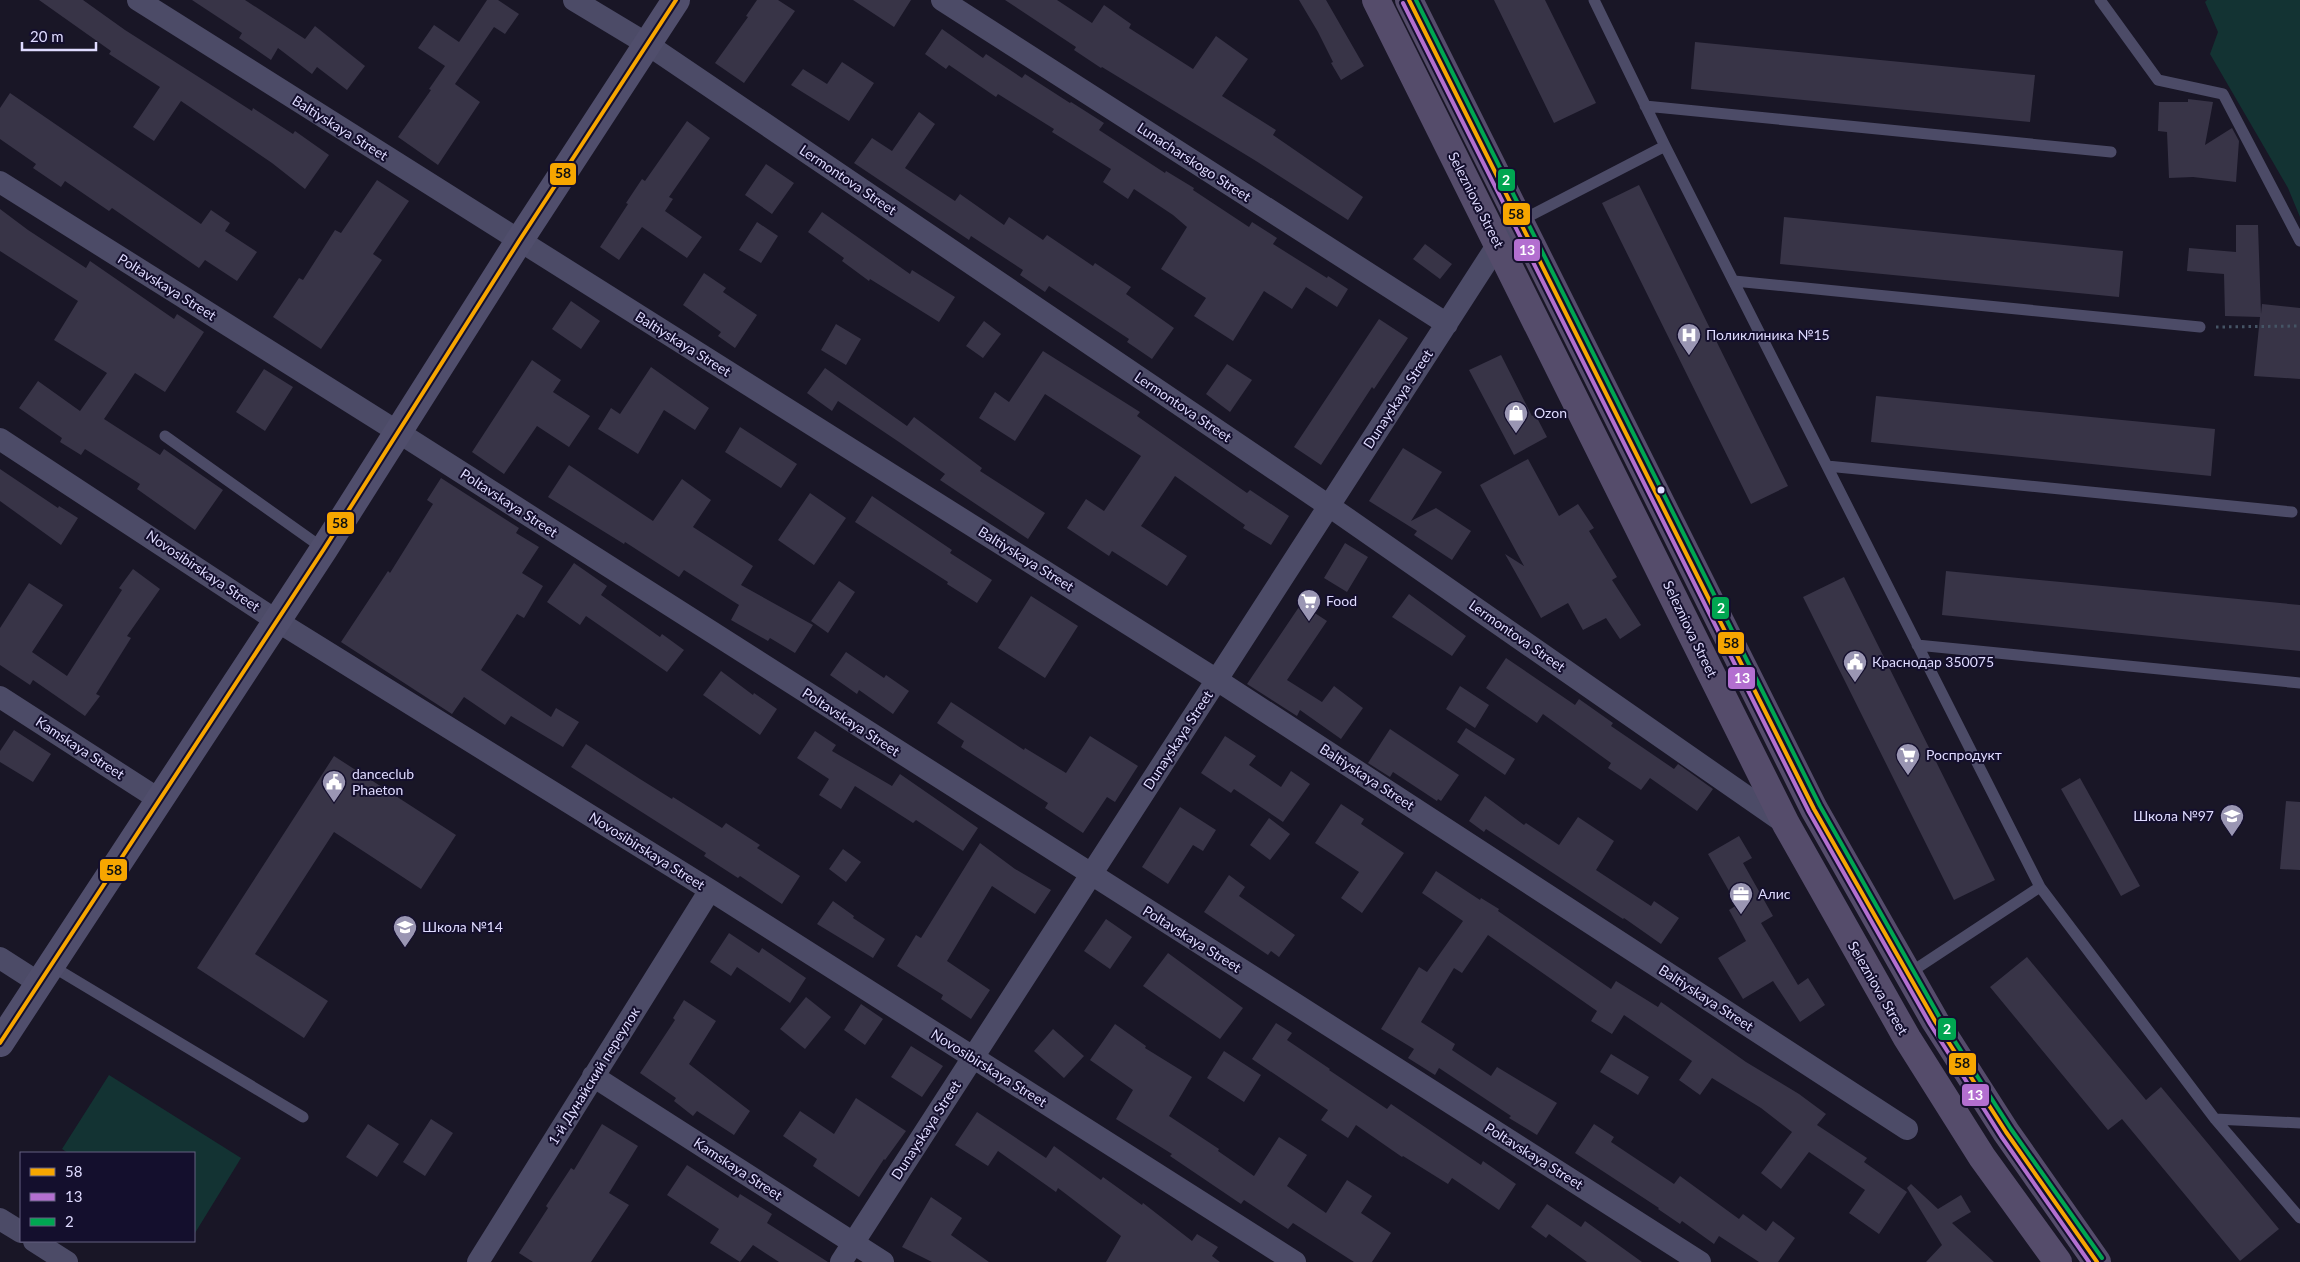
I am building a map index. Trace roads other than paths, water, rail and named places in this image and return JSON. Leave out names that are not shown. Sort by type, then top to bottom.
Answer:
[{"type":"main road","name":"Selezniova Street","points":[[1376,0],[1786,824],[1907,1038],[1982,1157],[2058,1262]]},
{"type":"main road","points":[[1409,0],[1814,809],[1935,1021],[2006,1132],[2097,1262]]},
{"type":"street","name":"Baltiyskaya Street","points":[[138,0],[1217,680],[1907,1129]]},
{"type":"street","name":"Lermontova Street","points":[[574,0],[647,44],[1329,506],[1786,824]]},
{"type":"street","points":[[0,1043],[324,549],[519,241],[676,0]]},
{"type":"street","name":"Lunacharskogo Street","points":[[942,0],[1446,324]]},
{"type":"street","name":"Poltavskaya Street","points":[[0,182],[398,432],[1700,1262]]},
{"type":"street","name":"Dunayskaya Street","points":[[841,1262],[1498,244],[1520,220]]},
{"type":"street","name":"Novosibirskaya Street","points":[[0,438],[277,621],[710,890],[1295,1262]]},
{"type":"street","name":"Kamskaya Street","points":[[0,697],[160,800]]},
{"type":"street","name":"1-й Дунайский переулок","points":[[478,1262],[710,890]]},
{"type":"street","points":[[0,958],[44,974]]},
{"type":"street","name":"Kamskaya Street","points":[[593,1076],[883,1262]]},
{"type":"street","points":[[0,1219],[20,1231]]},
{"type":"street","points":[[36,1242],[67,1262]]},
{"type":"lane","points":[[1594,0],[1665,146],[2040,887],[2215,1120],[2300,1218]]},
{"type":"lane","points":[[2100,0],[2158,80],[2223,94],[2300,241]]},
{"type":"lane","points":[[1645,106],[2111,152]]},
{"type":"lane","points":[[1520,220],[1665,146]]},
{"type":"lane","points":[[1734,281],[2200,327]]},
{"type":"lane","points":[[165,436],[324,549]]},
{"type":"lane","points":[[1827,466],[2292,512]]},
{"type":"lane","points":[[1918,645],[2300,683]]},
{"type":"lane","points":[[1908,974],[2040,887]]},
{"type":"lane","points":[[44,974],[303,1117]]},
{"type":"lane","points":[[2215,1120],[2300,1123]]},
{"type":"place","name":"Поликлиника №15","points":[[1689,356]]},
{"type":"place","name":"Ozon","points":[[1516,434]]},
{"type":"place","name":"Food","points":[[1309,622]]},
{"type":"place","name":"Краснодар 350075","points":[[1855,683]]},
{"type":"place","name":"Роспродукт","points":[[1908,776]]},
{"type":"place","name":"danceclub Phaeton","points":[[334,803]]},
{"type":"place","name":"Школа №97","points":[[2232,837]]},
{"type":"place","name":"Алис","points":[[1741,915]]},
{"type":"place","name":"Школа №14","points":[[405,948]]}]
